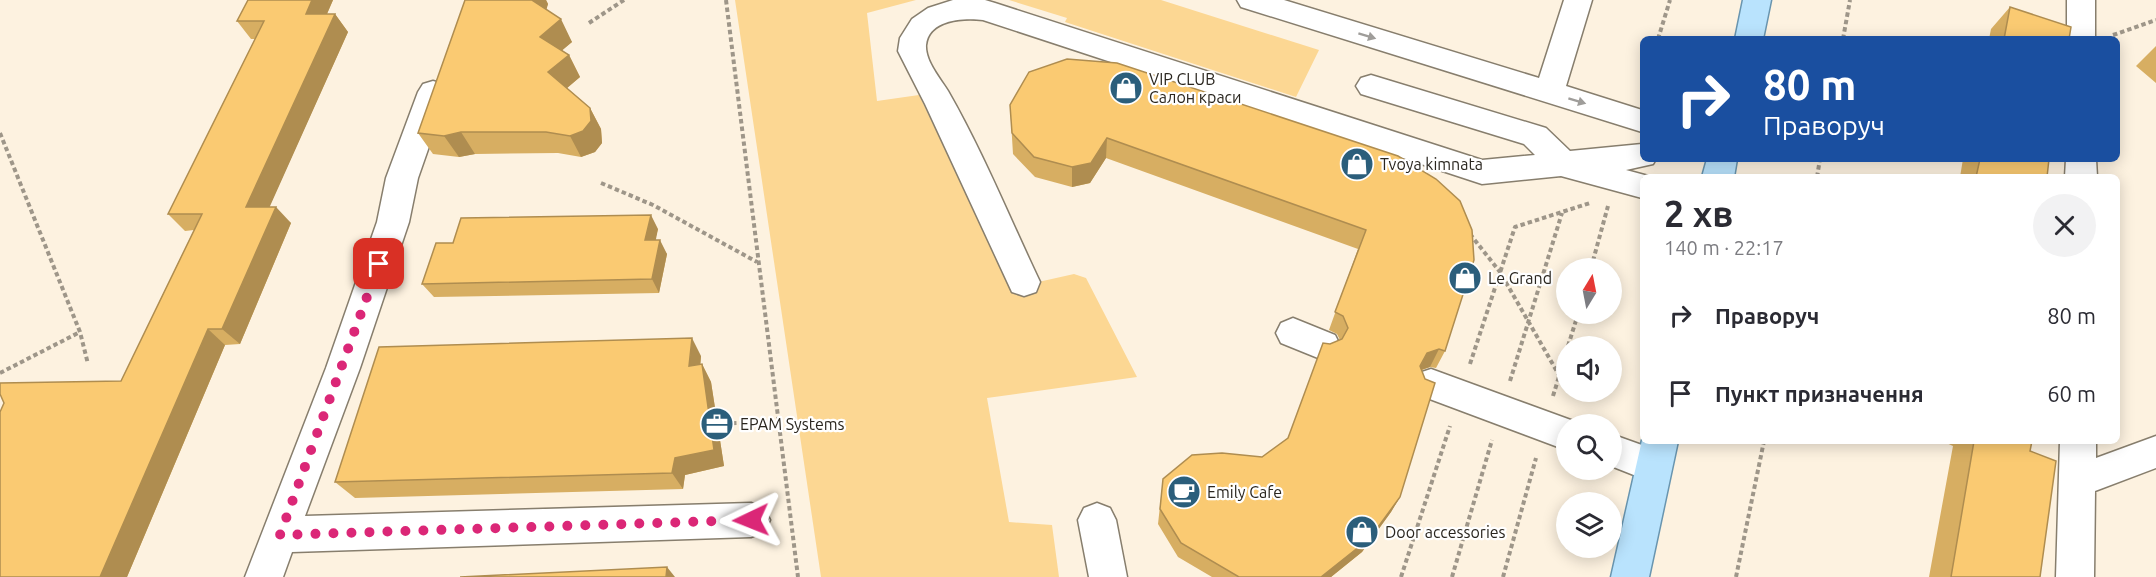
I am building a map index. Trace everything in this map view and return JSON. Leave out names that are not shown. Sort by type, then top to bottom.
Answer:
[{"type":"main road","points":[[1750,36],[1757,0]]},
{"type":"main road","points":[[1630,577],[1657,454]]},
{"type":"street","points":[[1251,0],[1338,12],[1549,92],[1640,121]]},
{"type":"street","points":[[1549,92],[1578,0]]},
{"type":"street","points":[[2081,0],[2081,36]]},
{"type":"street","points":[[1024,282],[935,93],[912,51],[914,38],[921,26],[934,16],[950,10],[967,8],[985,10],[1482,172],[1640,156]]},
{"type":"street","points":[[264,577],[350,346],[393,222],[402,178],[443,67]]},
{"type":"street","points":[[1371,86],[1535,136],[1564,165],[1640,185]]},
{"type":"street","points":[[1446,389],[1555,430]]},
{"type":"street","points":[[2075,577],[2078,444]]},
{"type":"street","points":[[1622,451],[1657,454]]},
{"type":"street","points":[[2078,481],[2156,452]]},
{"type":"street","points":[[280,535],[751,520]]},
{"type":"street","points":[[1097,520],[1108,577]]},
{"type":"path","points":[[590,23],[624,0]]},
{"type":"path","points":[[726,0],[798,577]]},
{"type":"path","points":[[1659,36],[1670,0]]},
{"type":"path","points":[[1844,36],[1850,0]]},
{"type":"path","points":[[2112,35],[2156,20]]},
{"type":"path","points":[[0,133],[80,332],[88,364]]},
{"type":"path","points":[[601,183],[653,205],[758,263]]},
{"type":"path","points":[[1401,577],[1446,389],[1500,272],[1515,227],[1592,203]]},
{"type":"path","points":[[1466,230],[1500,272],[1556,368]]},
{"type":"path","points":[[0,373],[80,332]]},
{"type":"path","points":[[1503,577],[1555,430],[1558,402]]},
{"type":"path","points":[[717,424],[778,421]]},
{"type":"path","points":[[1736,577],[1763,444]]},
{"type":"shaded area","points":[[735,0],[916,0],[867,13],[877,101],[919,95],[1012,288],[1074,274],[1086,278],[1137,377],[987,398],[1009,522],[1052,525],[1059,577],[821,577]]},
{"type":"shaded area","points":[[1009,0],[1161,0],[1319,50],[1296,97],[1065,22],[1067,18]]},
{"type":"building","points":[[248,0],[312,0],[306,14],[335,14],[246,207],[276,207],[222,329],[208,329],[100,577],[0,577],[0,412],[4,403],[0,394],[0,383],[121,381],[202,214],[168,214],[264,21],[237,21]]},
{"type":"building","points":[[465,0],[532,0],[561,19],[540,37],[569,55],[548,72],[590,108],[591,121],[583,131],[570,136],[546,132],[461,132],[444,136],[418,133]]},
{"type":"building","points":[[2010,7],[2071,27],[2070,36],[2005,36]]},
{"type":"building","points":[[1067,59],[1117,63],[1398,156],[1436,179],[1460,201],[1472,230],[1474,260],[1445,351],[1439,349],[1427,353],[1420,366],[1425,379],[1435,383],[1400,497],[1370,538],[1321,577],[1239,577],[1181,543],[1160,509],[1163,479],[1192,455],[1222,453],[1262,457],[1288,438],[1323,343],[1330,344],[1342,339],[1348,328],[1343,316],[1335,312],[1366,230],[1107,138],[1091,163],[1072,167],[1034,157],[1012,133],[1010,105],[1029,72]]},
{"type":"building","points":[[1979,162],[2049,162],[2047,174],[1977,174]]},
{"type":"building","points":[[651,215],[645,240],[660,240],[652,279],[422,284],[436,243],[453,243],[461,218]]},
{"type":"building","points":[[692,338],[689,366],[702,364],[714,450],[675,458],[672,473],[335,482],[379,347]]},
{"type":"building","points":[[1973,444],[2031,444],[2030,451],[2056,461],[2040,577],[1951,577]]},
{"type":"building","points":[[667,567],[666,577],[460,577]]},
{"type":"place","name":"VIP CLUB Салон краси","points":[[1126,88]]},
{"type":"place","name":"Tvoya kimnata","points":[[1357,164]]},
{"type":"place","name":"Le Grand","points":[[1465,278]]},
{"type":"place","name":"EPAM Systems","points":[[717,424]]},
{"type":"place","name":"Emily Cafe","points":[[1184,492]]},
{"type":"place","name":"Door accessories","points":[[1362,532]]},
{"type":"route","points":[[379,264],[343,368],[280,535],[751,520]]}]
